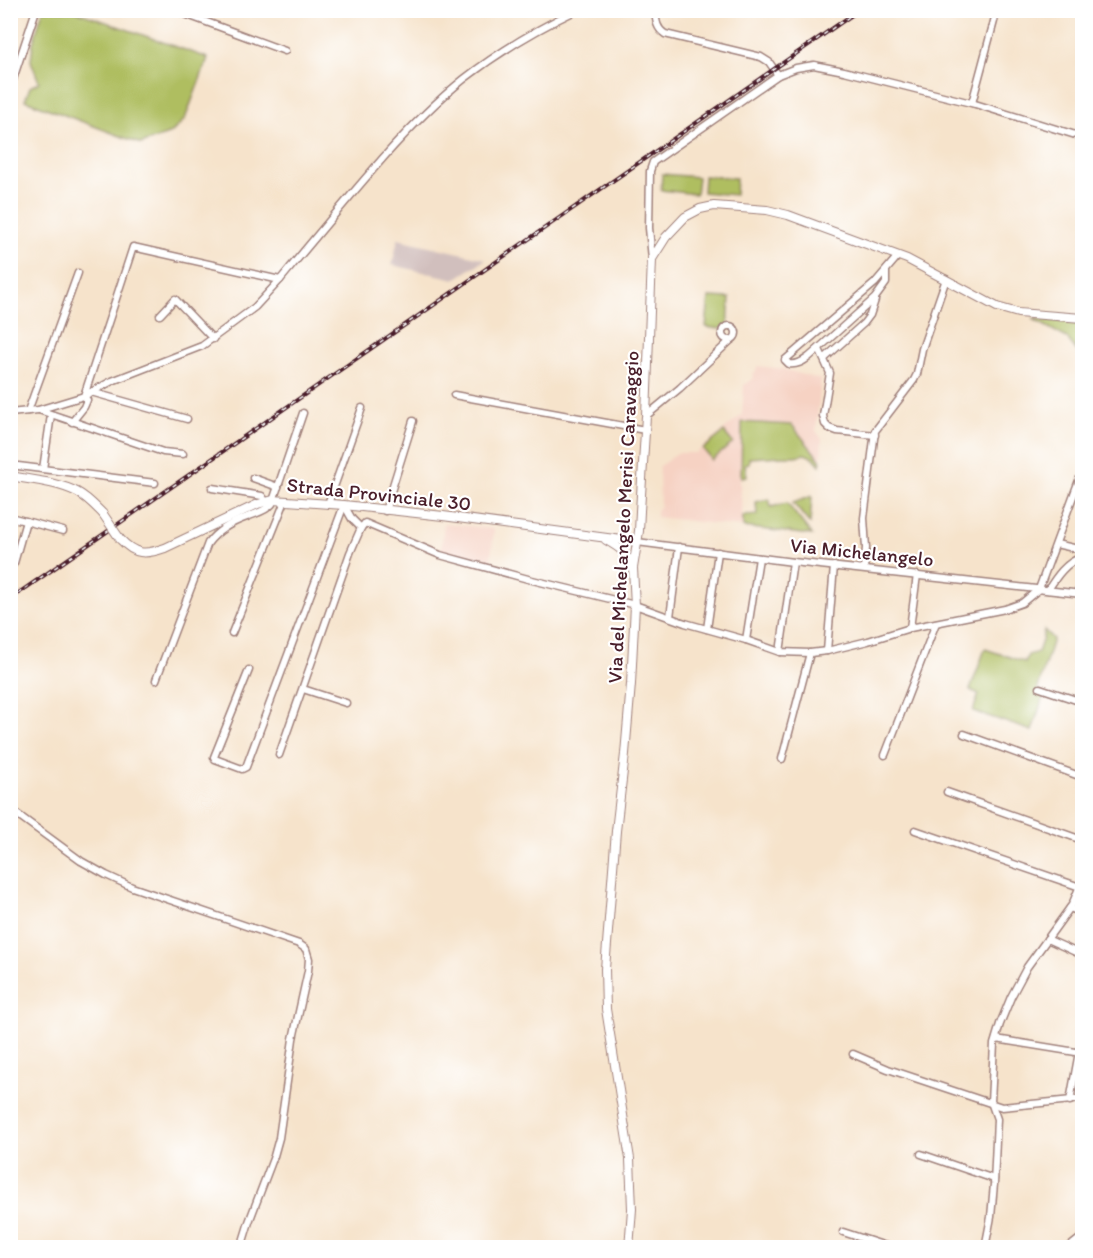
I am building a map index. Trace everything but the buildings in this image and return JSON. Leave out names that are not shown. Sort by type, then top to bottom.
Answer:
[{"type":"street","points":[[10,88],[36,10]]},
{"type":"street","points":[[174,10],[285,51]]},
{"type":"street","points":[[10,413],[38,410],[87,394],[112,381],[202,346],[213,339],[255,307],[398,141],[438,102],[463,80],[530,33],[577,10]]},
{"type":"street","points":[[655,10],[657,25],[661,32],[761,57],[769,62],[778,75]]},
{"type":"street","points":[[972,103],[997,10]]},
{"type":"street","points":[[652,259],[649,228],[650,171],[653,162],[778,75],[796,68],[814,65],[844,71],[972,103],[1083,136]]},
{"type":"street","points":[[652,259],[666,237],[685,217],[700,209],[714,206],[766,210],[788,215],[818,230],[907,259],[996,307],[1018,313],[1083,318]]},
{"type":"street","points":[[72,422],[84,408],[87,400],[134,247],[280,280]]},
{"type":"street","points":[[886,271],[886,283],[875,298],[819,349],[802,363],[789,364],[785,360],[875,283],[898,256]]},
{"type":"street","name":"Via del Michelangelo Merisi Caravaggio","points":[[629,1248],[632,1209],[630,1159],[606,1009],[604,969],[629,707],[635,605],[633,568],[639,531],[652,259]]},
{"type":"street","points":[[28,411],[78,273]]},
{"type":"street","points":[[864,569],[866,549],[864,518],[875,431],[917,374],[922,349],[946,279]]},
{"type":"street","points":[[824,359],[864,323],[870,315],[875,298]]},
{"type":"street","points":[[160,315],[175,299],[213,339]]},
{"type":"street","points":[[646,416],[680,388],[731,339]]},
{"type":"street","points":[[819,349],[830,373],[823,416],[825,424],[837,431],[875,435]]},
{"type":"street","points":[[87,394],[187,419]]},
{"type":"street","points":[[454,395],[645,430]]},
{"type":"street","points":[[328,504],[362,408]]},
{"type":"street","points":[[38,410],[163,452],[183,454]]},
{"type":"street","points":[[269,501],[278,487],[303,413]]},
{"type":"street","points":[[43,469],[50,443],[51,415]]},
{"type":"street","points":[[385,511],[413,421]]},
{"type":"street","points":[[10,465],[155,483]]},
{"type":"street","points":[[279,755],[351,553],[365,523],[440,555],[635,605],[780,652],[810,653],[827,651],[910,628],[1005,609],[1022,603],[1040,590],[1083,472]]},
{"type":"street","name":"Strada Provinciale 30","points":[[10,476],[58,485],[76,492],[90,501],[130,548],[148,553],[165,548],[249,507],[269,501],[344,505],[637,542]]},
{"type":"street","points":[[253,478],[278,487]]},
{"type":"street","points":[[156,680],[208,543],[227,527],[267,509],[272,504],[262,496],[212,488]]},
{"type":"street","points":[[232,633],[285,501]]},
{"type":"street","points":[[344,505],[352,519],[362,528]]},
{"type":"street","points":[[249,670],[214,757],[242,769],[246,767],[344,505]]},
{"type":"street","points":[[10,517],[63,531]]},
{"type":"street","points":[[10,562],[14,562],[26,521]]},
{"type":"street","points":[[602,538],[621,549],[627,555],[633,568]]},
{"type":"street","name":"Via Michelangelo","points":[[637,542],[1083,594]]},
{"type":"street","points":[[1056,544],[1083,550]]},
{"type":"street","points":[[670,617],[679,547]]},
{"type":"street","points":[[708,629],[718,552]]},
{"type":"street","points":[[1048,590],[1065,568],[1083,557]]},
{"type":"street","points":[[746,640],[759,558]]},
{"type":"street","points":[[780,652],[793,562]]},
{"type":"street","points":[[827,651],[834,566]]},
{"type":"street","points":[[910,628],[917,575]]},
{"type":"street","points":[[885,756],[936,623]]},
{"type":"street","points":[[782,759],[810,653]]},
{"type":"street","points":[[1041,688],[1083,702]]},
{"type":"street","points":[[303,689],[346,703]]},
{"type":"street","points":[[964,734],[1083,777]]},
{"type":"street","points":[[947,792],[1083,840]]},
{"type":"street","points":[[10,809],[81,861],[106,875],[157,897],[299,944],[306,949],[309,959],[308,971],[293,1039],[279,1138],[241,1248]]},
{"type":"street","points":[[915,830],[1081,884],[1070,908],[1027,967],[1011,997],[996,1039],[991,1102],[997,1119],[994,1179],[991,1217],[985,1248]]},
{"type":"street","points":[[1070,908],[1083,913]]},
{"type":"street","points":[[1047,939],[1083,955]]},
{"type":"street","points":[[996,1039],[1081,1053],[1070,1101]]},
{"type":"street","points":[[853,1054],[888,1069],[1002,1107],[1083,1099]]},
{"type":"street","points":[[921,1154],[994,1179]]},
{"type":"street","points":[[843,1232],[892,1248]]},
{"type":"street","points":[[1068,1248],[1083,1238]]},
{"type":"shaded area","points":[[398,239],[486,259],[455,279],[392,265]]},
{"type":"shaded area","points":[[757,366],[783,369],[821,380],[816,431],[822,439],[821,461],[792,425],[742,422],[740,481],[743,527],[656,517],[656,510],[660,506],[659,467],[677,453],[696,453],[742,415],[744,385],[753,378],[752,374],[756,372]]},
{"type":"shaded area","points":[[444,523],[494,529],[490,567],[441,552]]},
{"type":"green space","points":[[43,10],[75,11],[208,58],[185,119],[171,133],[141,144],[25,100],[30,87],[39,82],[31,61],[33,43]]},
{"type":"green space","points":[[662,174],[698,177],[696,194],[661,190]]},
{"type":"green space","points":[[704,176],[736,178],[735,195],[703,192]]},
{"type":"green space","points":[[709,297],[730,298],[728,324],[720,329],[706,327]]},
{"type":"green space","points":[[1033,319],[1082,321],[1082,358],[1067,338]]},
{"type":"green space","points":[[742,422],[792,425],[821,461],[820,465],[814,458],[805,454],[749,458],[749,463],[745,464],[747,476],[741,477]]},
{"type":"green space","points":[[724,432],[733,443],[712,460],[703,449]]},
{"type":"green space","points":[[812,496],[810,524],[793,503]]},
{"type":"green space","points":[[769,499],[771,507],[787,503],[812,535],[743,527],[743,516],[757,515],[756,502]]},
{"type":"green space","points":[[1044,630],[1053,639],[1037,691],[1044,694],[1032,731],[973,711],[979,694],[970,690],[985,649],[1025,662],[1028,655],[1038,652]]},
{"type":"railway","points":[[10,599],[859,10]]}]
